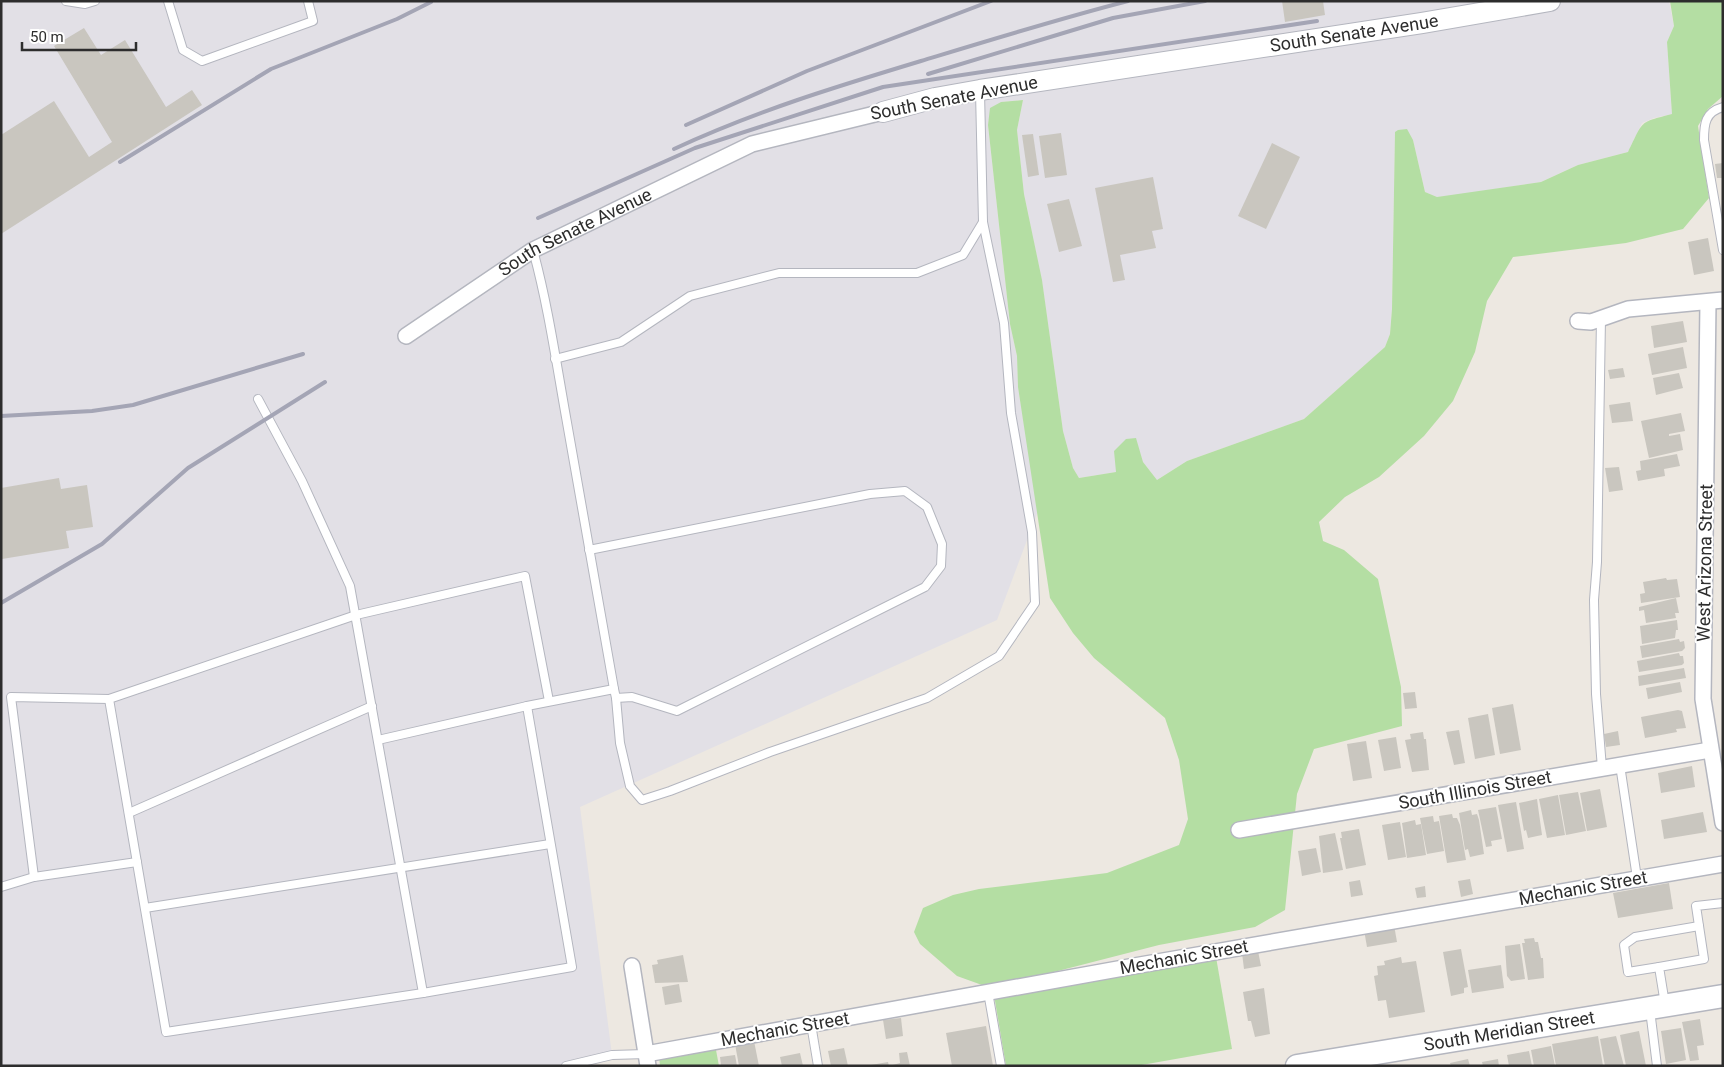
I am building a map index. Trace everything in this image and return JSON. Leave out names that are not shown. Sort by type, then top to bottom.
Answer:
[{"type":"main road","name":"South Meridian Street","points":[[1297,1066],[1333,1063],[1723,996]]},
{"type":"street","name":"South Senate Avenue","points":[[406,336],[533,250],[752,144],[935,98],[1412,25],[1550,1]]},
{"type":"street","points":[[1578,322],[1591,322],[1628,309],[1716,301]]},
{"type":"street","name":"West Arizona Street","points":[[1716,301],[1703,699],[1723,823]]},
{"type":"street","name":"South Illinois Street","points":[[1239,830],[1710,750]]},
{"type":"street","name":"Mechanic Street","points":[[647,1060],[811,1024],[1723,864]]},
{"type":"street","points":[[632,966],[647,1060]]},
{"type":"lane","points":[[66,1],[84,4],[95,1]]},
{"type":"lane","points":[[168,1],[182,50],[202,61],[314,21],[308,1]]},
{"type":"lane","points":[[533,250],[545,293],[555,359],[616,698],[620,743],[630,786],[642,800],[770,752],[927,698],[999,656],[1035,602],[1032,532],[1011,413],[1004,323],[983,222],[980,90]]},
{"type":"lane","points":[[1723,107],[1711,113],[1704,125],[1704,140],[1723,250]]},
{"type":"lane","points":[[555,359],[621,342],[690,296],[779,273],[917,273],[963,255],[983,222]]},
{"type":"lane","points":[[1601,318],[1597,554],[1594,600],[1596,694],[1602,768]]},
{"type":"lane","points":[[258,399],[302,481],[350,586],[423,992]]},
{"type":"lane","points":[[589,550],[870,494],[905,491],[927,507],[942,544],[941,566],[925,587],[677,711],[632,698],[616,698]]},
{"type":"lane","points":[[1,698],[110,699],[356,615],[525,576],[549,701]]},
{"type":"lane","points":[[378,740],[549,701],[614,689]]},
{"type":"lane","points":[[10,697],[34,878]]},
{"type":"lane","points":[[110,699],[166,1032],[572,967],[526,706]]},
{"type":"lane","points":[[129,813],[372,706]]},
{"type":"lane","points":[[1620,765],[1637,878]]},
{"type":"lane","points":[[145,908],[550,844]]},
{"type":"lane","points":[[1,887],[34,878],[137,862]]},
{"type":"lane","points":[[1699,926],[1635,937],[1624,945],[1628,972],[1704,959],[1696,906],[1723,903]]},
{"type":"lane","points":[[1657,1066],[1659,967]]},
{"type":"lane","points":[[988,992],[1001,1066]]},
{"type":"lane","points":[[811,1024],[818,1066]]},
{"type":"lane","points":[[566,1066],[612,1055],[647,1060]]},
{"type":"shaded area","points":[[1,1],[1669,1],[1674,26],[1667,42],[1672,114],[1642,123],[1628,152],[1578,165],[1541,182],[1437,197],[1425,192],[1413,140],[1395,132],[1392,309],[1390,334],[1385,347],[1304,419],[1187,461],[1157,480],[1143,462],[1135,438],[1116,472],[1079,478],[1073,468],[1063,431],[1042,281],[1024,194],[1017,130],[1023,100],[1001,102],[991,108],[988,125],[1010,324],[1017,356],[1018,387],[1038,511],[997,620],[580,807],[612,1055],[566,1066],[1,1066]]},
{"type":"green space","points":[[1670,1],[1723,1],[1723,96],[1708,109],[1698,126],[1709,198],[1683,229],[1626,243],[1513,257],[1487,301],[1475,352],[1453,401],[1424,436],[1379,477],[1345,497],[1319,522],[1323,541],[1344,550],[1378,579],[1401,687],[1402,726],[1314,749],[1297,794],[1285,910],[1255,927],[1159,945],[1050,973],[982,985],[957,976],[920,944],[914,932],[923,908],[953,895],[979,889],[1107,873],[1179,845],[1188,819],[1179,760],[1165,718],[1094,658],[1073,633],[1050,598],[1018,387],[1017,356],[1010,324],[988,125],[990,108],[1001,102],[1023,100],[1017,130],[1024,194],[1042,280],[1063,431],[1073,468],[1079,478],[1116,472],[1114,451],[1126,439],[1136,438],[1143,462],[1157,480],[1187,461],[1304,419],[1385,347],[1390,334],[1392,309],[1395,132],[1407,129],[1413,140],[1425,192],[1437,197],[1541,182],[1578,165],[1628,152],[1643,124],[1672,114],[1667,42],[1674,26]]},
{"type":"green space","points":[[1216,957],[1232,1049],[1136,1066],[1006,1066],[994,995]]},
{"type":"green space","points":[[716,1050],[719,1066],[660,1066],[659,1055]]},
{"type":"building","points":[[1282,1],[1323,1],[1325,15],[1285,22]]},
{"type":"building","points":[[84,28],[101,55],[125,40],[166,107],[192,90],[202,105],[1,234],[1,135],[54,101],[89,157],[112,142],[54,46]]},
{"type":"building","points":[[1061,133],[1067,175],[1045,178],[1039,136]]},
{"type":"building","points":[[1033,134],[1039,175],[1028,177],[1022,135]]},
{"type":"building","points":[[1272,143],[1300,157],[1266,229],[1238,216]]},
{"type":"building","points":[[1723,163],[1723,178],[1717,178],[1715,164]]},
{"type":"building","points":[[1153,177],[1163,229],[1152,231],[1156,248],[1120,255],[1125,280],[1113,282],[1095,188]]},
{"type":"building","points":[[1069,199],[1082,246],[1059,252],[1047,204]]},
{"type":"building","points":[[1708,238],[1714,271],[1694,275],[1688,242]]},
{"type":"building","points":[[1683,321],[1687,342],[1654,348],[1651,326]]},
{"type":"building","points":[[1683,347],[1687,368],[1652,375],[1648,354]]},
{"type":"building","points":[[1623,368],[1625,377],[1610,379],[1608,370]]},
{"type":"building","points":[[1679,373],[1683,388],[1656,395],[1653,378]]},
{"type":"building","points":[[1630,402],[1633,421],[1612,423],[1609,405]]},
{"type":"building","points":[[1681,413],[1685,431],[1669,434],[1669,436],[1680,434],[1683,450],[1649,458],[1641,421]]},
{"type":"building","points":[[1677,454],[1680,466],[1664,469],[1665,476],[1638,481],[1636,471],[1641,470],[1640,461]]},
{"type":"building","points":[[1619,467],[1623,490],[1609,492],[1605,468]]},
{"type":"building","points":[[59,478],[61,489],[87,485],[93,527],[66,531],[69,548],[2,559],[1,488]]},
{"type":"building","points":[[1666,578],[1667,580],[1677,579],[1680,597],[1641,603],[1640,594],[1645,593],[1643,582]]},
{"type":"building","points":[[1676,598],[1679,613],[1675,613],[1676,618],[1646,623],[1644,610],[1639,611],[1639,607]]},
{"type":"building","points":[[1677,620],[1678,630],[1676,630],[1675,638],[1642,644],[1640,626]]},
{"type":"building","points":[[1679,639],[1680,642],[1684,641],[1685,648],[1682,651],[1642,658],[1640,646]]},
{"type":"building","points":[[1679,653],[1680,656],[1683,656],[1684,663],[1682,665],[1639,672],[1637,661]]},
{"type":"building","points":[[1684,668],[1686,678],[1639,686],[1638,676]]},
{"type":"building","points":[[1680,682],[1682,692],[1648,699],[1646,688]]},
{"type":"building","points":[[1415,692],[1417,708],[1405,709],[1403,693]]},
{"type":"building","points":[[1513,704],[1521,750],[1500,754],[1492,708]]},
{"type":"building","points":[[1678,710],[1682,711],[1686,728],[1676,729],[1677,732],[1645,738],[1641,717]]},
{"type":"building","points":[[1488,714],[1495,755],[1475,759],[1468,718]]},
{"type":"building","points":[[1459,730],[1465,763],[1454,765],[1446,732]]},
{"type":"building","points":[[1618,731],[1620,745],[1606,747],[1604,734]]},
{"type":"building","points":[[1423,732],[1424,739],[1426,739],[1429,770],[1412,772],[1405,740],[1411,739],[1410,734]]},
{"type":"building","points":[[1396,737],[1401,768],[1384,771],[1378,740]]},
{"type":"building","points":[[1366,741],[1372,778],[1353,781],[1347,744]]},
{"type":"building","points":[[1692,766],[1695,787],[1661,793],[1658,773]]},
{"type":"building","points":[[1600,789],[1607,827],[1587,831],[1580,793]]},
{"type":"building","points":[[1578,792],[1586,831],[1566,835],[1559,795]]},
{"type":"building","points":[[1558,795],[1565,835],[1547,838],[1539,799]]},
{"type":"building","points":[[1537,799],[1542,835],[1528,838],[1526,830],[1524,831],[1519,803]]},
{"type":"building","points":[[1516,802],[1524,849],[1507,852],[1498,805]]},
{"type":"building","points":[[1496,807],[1502,839],[1491,841],[1492,846],[1486,847],[1478,810]]},
{"type":"building","points":[[1471,810],[1472,815],[1477,814],[1479,820],[1484,854],[1470,857],[1468,849],[1465,850],[1459,813]]},
{"type":"building","points":[[1703,812],[1707,832],[1664,839],[1661,820]]},
{"type":"building","points":[[1452,814],[1453,818],[1457,818],[1460,825],[1466,860],[1447,863],[1439,816]]},
{"type":"building","points":[[1433,816],[1434,822],[1439,821],[1444,851],[1427,854],[1420,818]]},
{"type":"building","points":[[1415,820],[1416,825],[1421,824],[1426,855],[1407,858],[1402,823]]},
{"type":"building","points":[[1400,822],[1406,857],[1388,860],[1382,825]]},
{"type":"building","points":[[1359,829],[1366,865],[1346,869],[1340,838],[1342,838],[1341,832]]},
{"type":"building","points":[[1335,833],[1343,870],[1323,873],[1319,836]]},
{"type":"building","points":[[1316,848],[1321,872],[1302,876],[1298,851]]},
{"type":"building","points":[[1470,879],[1473,894],[1461,897],[1458,881]]},
{"type":"building","points":[[1360,880],[1363,895],[1351,897],[1349,882]]},
{"type":"building","points":[[1669,883],[1673,909],[1618,918],[1613,893]]},
{"type":"building","points":[[1425,886],[1426,897],[1417,898],[1415,888]]},
{"type":"building","points":[[1394,925],[1397,942],[1367,947],[1364,930]]},
{"type":"building","points":[[1534,938],[1535,942],[1538,942],[1541,958],[1543,958],[1544,978],[1528,980],[1522,943],[1525,943],[1524,939]]},
{"type":"building","points":[[1520,944],[1525,979],[1511,981],[1507,976],[1505,946]]},
{"type":"building","points":[[1461,949],[1468,987],[1464,988],[1464,993],[1451,996],[1443,952]]},
{"type":"building","points":[[1258,951],[1261,966],[1244,969],[1242,953]]},
{"type":"building","points":[[683,955],[688,982],[655,983],[652,965],[658,964],[657,960]]},
{"type":"building","points":[[1401,957],[1402,963],[1416,961],[1425,1012],[1389,1018],[1386,1000],[1378,1001],[1374,976],[1378,975],[1377,966],[1385,965],[1384,961]]},
{"type":"building","points":[[1501,965],[1504,988],[1472,993],[1468,970]]},
{"type":"building","points":[[679,984],[682,1002],[665,1005],[662,987]]},
{"type":"building","points":[[1264,988],[1270,1034],[1255,1037],[1251,1021],[1248,1021],[1243,992]]},
{"type":"building","points":[[901,1018],[903,1036],[886,1039],[883,1020]]},
{"type":"building","points":[[1700,1019],[1704,1045],[1697,1046],[1699,1060],[1690,1061],[1682,1022]]},
{"type":"building","points":[[986,1026],[993,1066],[952,1066],[946,1033]]},
{"type":"building","points":[[1681,1028],[1686,1060],[1666,1064],[1661,1031]]},
{"type":"building","points":[[1639,1031],[1646,1066],[1626,1066],[1620,1035]]},
{"type":"building","points":[[1598,1036],[1603,1066],[1556,1066],[1552,1044]]},
{"type":"building","points":[[1616,1036],[1624,1066],[1605,1066],[1600,1039]]},
{"type":"building","points":[[754,1041],[759,1066],[739,1066],[735,1044]]},
{"type":"building","points":[[1551,1046],[1555,1066],[1534,1066],[1531,1050]]},
{"type":"building","points":[[844,1048],[848,1066],[831,1066],[828,1051]]},
{"type":"building","points":[[1529,1051],[1532,1066],[1509,1066],[1507,1055]]},
{"type":"building","points":[[907,1052],[910,1066],[889,1066],[900,1063],[899,1053]]},
{"type":"building","points":[[800,1053],[803,1066],[782,1066],[780,1057]]},
{"type":"building","points":[[735,1055],[737,1066],[721,1066],[720,1057]]},
{"type":"building","points":[[1468,1059],[1470,1066],[1451,1066],[1450,1063]]},
{"type":"building","points":[[1498,1059],[1499,1066],[1483,1066],[1482,1062]]},
{"type":"building","points":[[888,1062],[889,1066],[871,1065]]},
{"type":"railway","points":[[686,125],[807,71],[991,1]]},
{"type":"railway","points":[[674,149],[766,111],[827,90],[1024,30],[1128,1]]},
{"type":"railway","points":[[928,74],[1113,18],[1205,1]]},
{"type":"railway","points":[[120,162],[271,69],[397,19],[431,2]]},
{"type":"railway","points":[[538,218],[695,148],[883,87],[1317,21]]},
{"type":"railway","points":[[1,416],[92,411],[133,405],[303,354]]},
{"type":"railway","points":[[1,603],[102,544],[188,468],[325,382]]}]
